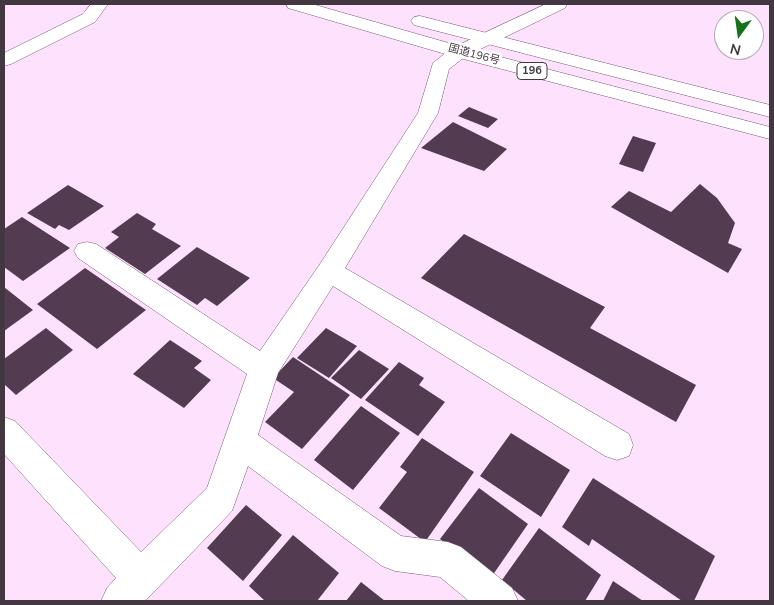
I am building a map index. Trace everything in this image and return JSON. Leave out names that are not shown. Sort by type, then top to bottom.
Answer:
[{"type":"main road","points":[[4,60],[89,18],[100,4]]},
{"type":"main road","name":"国道196号","points":[[294,4],[459,52],[770,133]]},
{"type":"main road","points":[[355,4],[374,9]]},
{"type":"main road","points":[[4,431],[130,590],[220,499],[264,369],[330,271],[428,112],[440,67],[459,52],[559,4]]},
{"type":"main road","name":"国道196号","points":[[402,16],[770,111]]},
{"type":"main road","points":[[87,251],[264,369]]},
{"type":"main road","points":[[330,271],[617,445]]},
{"type":"main road","points":[[240,441],[395,553],[448,560],[499,601]]},
{"type":"building","points":[[469,107],[498,119],[488,128],[458,116]]},
{"type":"building","points":[[453,122],[507,149],[484,171],[421,148]]},
{"type":"building","points":[[633,136],[656,143],[643,172],[619,164]]},
{"type":"building","points":[[700,184],[717,198],[735,223],[728,243],[742,249],[728,273],[611,207],[629,191],[671,212]]},
{"type":"building","points":[[68,185],[104,206],[69,230],[59,225],[55,229],[27,213]]},
{"type":"building","points":[[137,213],[156,224],[152,229],[181,246],[145,274],[105,248],[119,237],[111,232]]},
{"type":"building","points":[[22,217],[70,248],[23,281],[4,267],[4,229]]},
{"type":"building","points":[[464,234],[605,307],[590,328],[696,385],[676,422],[421,278]]},
{"type":"building","points":[[197,247],[250,278],[217,306],[205,298],[197,305],[157,279]]},
{"type":"building","points":[[85,268],[146,310],[97,349],[37,304]]},
{"type":"building","points":[[4,287],[33,310],[4,331]]},
{"type":"building","points":[[46,328],[73,350],[16,395],[4,384],[4,359]]},
{"type":"building","points":[[326,328],[357,346],[329,378],[297,358]]},
{"type":"building","points":[[170,340],[202,361],[194,368],[211,380],[184,408],[133,374]]},
{"type":"building","points":[[359,350],[389,369],[361,399],[331,378]]},
{"type":"building","points":[[293,357],[350,395],[302,449],[265,422],[294,392],[273,378]]},
{"type":"building","points":[[399,362],[424,378],[419,385],[445,402],[418,436],[365,400]]},
{"type":"building","points":[[361,406],[400,433],[353,490],[314,460]]},
{"type":"building","points":[[511,433],[570,470],[541,517],[480,476]]},
{"type":"building","points":[[422,438],[474,472],[425,542],[379,508],[407,472],[400,467]]},
{"type":"building","points":[[593,478],[715,556],[694,601],[682,601],[592,539],[589,546],[562,527]]},
{"type":"building","points":[[479,488],[528,524],[490,579],[440,539]]},
{"type":"building","points":[[246,505],[282,535],[243,581],[207,548]]},
{"type":"building","points":[[539,528],[601,575],[585,601],[527,601],[502,580]]},
{"type":"building","points":[[293,535],[339,573],[317,601],[265,601],[249,586]]},
{"type":"building","points":[[613,581],[643,601],[603,601]]},
{"type":"building","points":[[361,582],[385,601],[346,601]]}]
